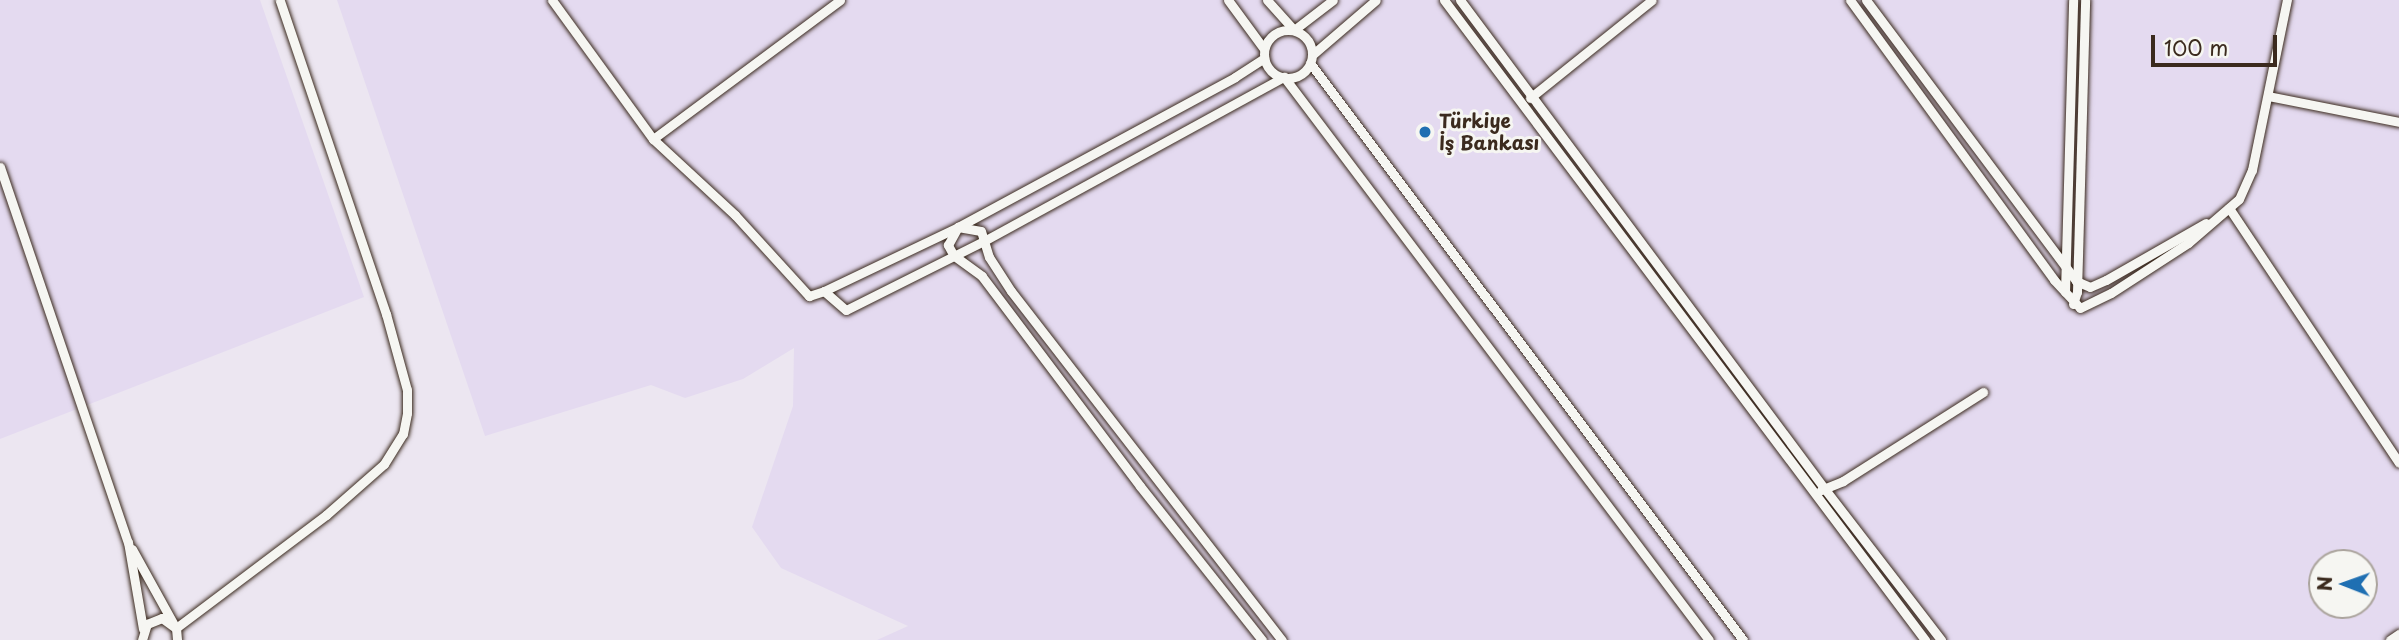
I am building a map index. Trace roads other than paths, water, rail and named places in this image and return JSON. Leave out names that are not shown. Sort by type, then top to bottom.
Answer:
[{"type":"street","points":[[176,633],[326,515],[384,464],[403,434],[407,413],[407,390],[386,314],[280,0]]},
{"type":"street","points":[[552,0],[653,139],[735,215],[809,296],[958,227],[1235,78],[1264,53],[1274,33],[1294,30],[1333,0]]},
{"type":"street","points":[[653,139],[839,0]]},
{"type":"street","points":[[1228,0],[1264,53],[1268,67],[1284,77],[1709,640]]},
{"type":"street","points":[[1267,0],[1294,30],[1307,39],[1311,60],[1743,640]]},
{"type":"street","points":[[824,290],[846,310],[984,241],[1284,77],[1302,73],[1311,60],[1376,0]]},
{"type":"street","points":[[1444,0],[1814,496],[1925,640]]},
{"type":"street","points":[[1460,0],[1824,488],[1941,640]]},
{"type":"street","points":[[1527,110],[1531,94],[1652,0]]},
{"type":"street","points":[[1850,0],[2065,294],[2080,308],[2111,293],[2188,243],[2239,200],[2252,170],[2287,0]]},
{"type":"street","points":[[1866,0],[2065,271],[2076,281],[2090,286]]},
{"type":"street","points":[[2065,294],[2073,0]]},
{"type":"street","points":[[2073,304],[2077,292],[2085,0]]},
{"type":"street","points":[[2268,96],[2399,121]]},
{"type":"street","points":[[0,167],[128,542],[176,633]]},
{"type":"street","points":[[1588,192],[1598,185]]},
{"type":"street","points":[[2229,208],[2399,464]]},
{"type":"street","points":[[2077,292],[2221,216]]},
{"type":"street","points":[[958,227],[981,231],[989,257],[1011,290],[1282,640]]},
{"type":"street","points":[[958,227],[948,245],[954,256],[982,276],[1140,486],[1262,640]]},
{"type":"street","points":[[1673,305],[1683,298]]},
{"type":"street","points":[[1814,496],[1824,488],[1843,481],[1983,392]]},
{"type":"street","points":[[128,542],[143,629],[142,640]]},
{"type":"street","points":[[143,629],[156,618],[176,633]]},
{"type":"street","points":[[2390,640],[2399,634]]},
{"type":"place","name":"Türkiye İş Bankası","points":[[1425,132]]}]
